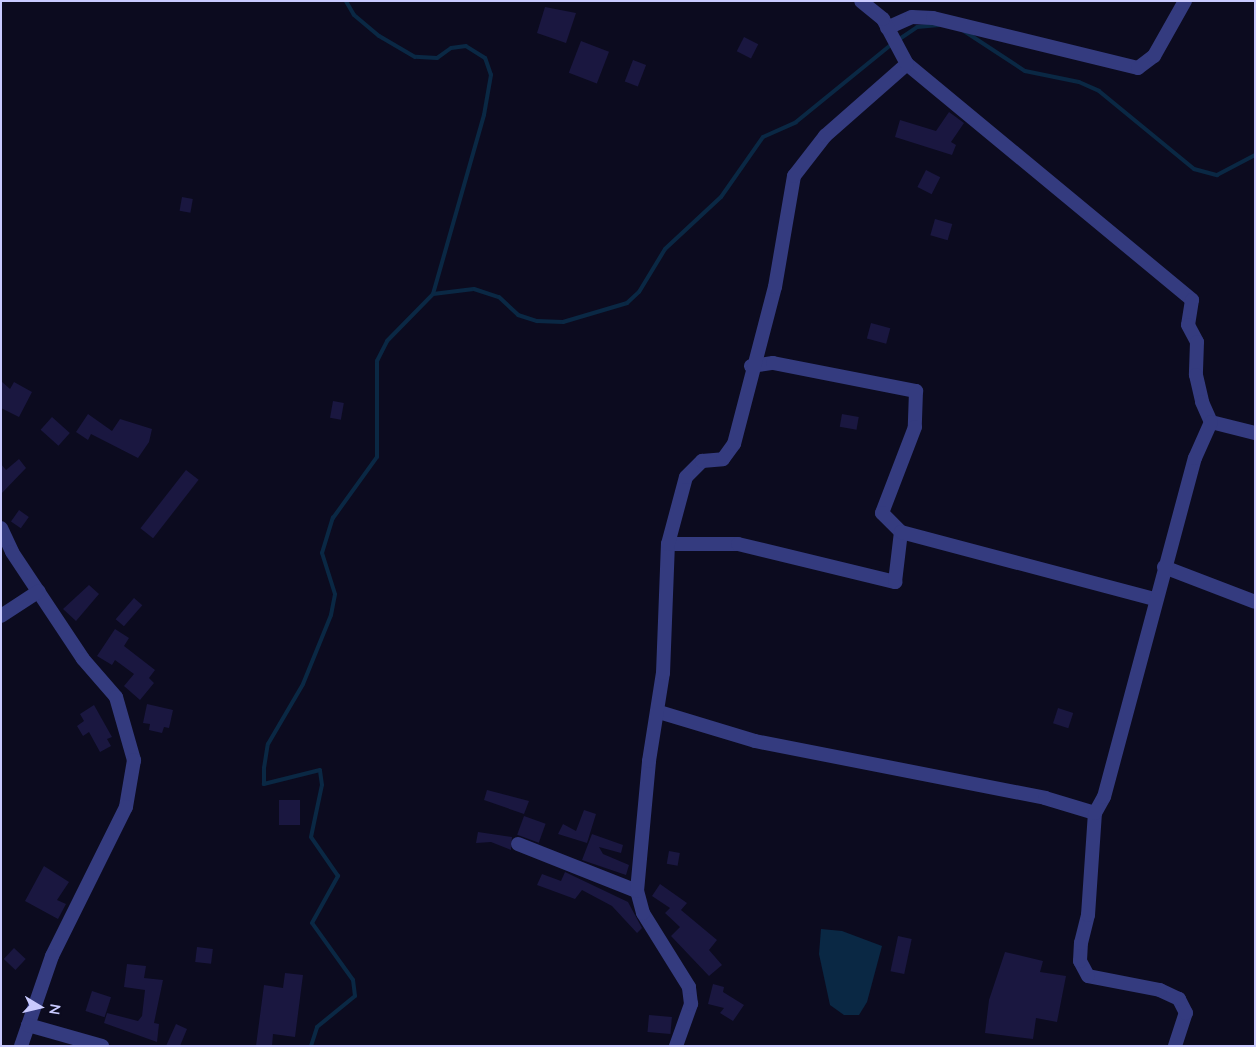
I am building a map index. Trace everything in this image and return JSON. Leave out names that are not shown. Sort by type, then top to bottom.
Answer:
[{"type":"street","points":[[861,1],[889,31],[905,60],[1192,300],[1188,325],[1197,342],[1196,375],[1211,422],[1195,458],[1154,599],[1104,797],[1095,813],[1093,866],[1080,961],[1088,976],[1160,990],[1179,999],[1186,1013],[1175,1046]]},
{"type":"street","points":[[889,31],[912,18],[933,18],[1138,68],[1154,56],[1185,1]]},
{"type":"street","points":[[676,1046],[690,1004],[689,987],[643,913],[637,891],[649,761],[659,712],[668,544],[686,477],[693,467],[722,459],[732,451],[751,366],[775,287],[794,176],[824,136],[905,60]]},
{"type":"street","points":[[751,366],[773,363],[916,391],[915,427],[882,513],[902,532],[1154,599]]},
{"type":"street","points":[[1211,422],[1255,433]]},
{"type":"street","points":[[1,528],[83,659],[116,696],[134,760],[126,807],[52,956],[21,1046]]},
{"type":"street","points":[[668,544],[738,544],[894,582],[902,532]]},
{"type":"street","points":[[1164,567],[1255,602]]},
{"type":"street","points":[[1,616],[39,591]]},
{"type":"street","points":[[659,712],[755,741],[1045,798],[1095,813]]},
{"type":"street","points":[[518,844],[637,891]]},
{"type":"street","points":[[28,1025],[102,1046]]},
{"type":"water","points":[[821,929],[842,931],[882,946],[867,1002],[859,1015],[844,1015],[830,1005],[819,954]]},
{"type":"building","points":[[545,7],[576,13],[566,43],[537,33]]},
{"type":"building","points":[[744,37],[758,44],[751,59],[737,51]]},
{"type":"building","points":[[581,41],[609,52],[597,83],[569,73]]},
{"type":"building","points":[[633,60],[646,65],[638,86],[625,81]]},
{"type":"building","points":[[949,112],[964,123],[951,142],[956,145],[952,155],[895,137],[900,120],[936,131]]},
{"type":"building","points":[[926,170],[940,177],[932,194],[917,187]]},
{"type":"building","points":[[182,197],[193,199],[190,213],[180,211]]},
{"type":"building","points":[[935,219],[952,224],[948,240],[930,235]]},
{"type":"building","points":[[871,323],[890,328],[886,344],[867,338]]},
{"type":"building","points":[[1,381],[10,389],[14,382],[32,392],[19,417],[1,408]]},
{"type":"building","points":[[333,401],[344,403],[341,420],[330,418]]},
{"type":"building","points":[[88,414],[112,431],[120,419],[152,429],[149,442],[138,458],[91,434],[88,440],[76,432]]},
{"type":"building","points":[[842,414],[859,417],[856,430],[840,427]]},
{"type":"building","points":[[52,417],[70,433],[58,446],[41,430]]},
{"type":"building","points":[[19,459],[26,468],[1,494],[1,464],[6,470]]},
{"type":"building","points":[[186,470],[199,480],[153,538],[140,528]]},
{"type":"building","points":[[19,510],[29,517],[21,528],[11,521]]},
{"type":"building","points":[[89,585],[99,594],[76,621],[63,609]]},
{"type":"building","points":[[134,598],[142,605],[124,626],[116,619]]},
{"type":"building","points":[[115,629],[129,638],[124,646],[155,670],[149,678],[154,683],[140,700],[124,686],[134,674],[115,660],[112,665],[97,656]]},
{"type":"building","points":[[147,704],[173,710],[169,728],[164,727],[162,733],[149,730],[150,724],[143,723]]},
{"type":"building","points":[[94,705],[112,737],[107,739],[111,746],[100,752],[89,732],[83,736],[77,726],[84,721],[80,714]]},
{"type":"building","points":[[1058,708],[1073,713],[1068,728],[1053,723]]},
{"type":"building","points":[[487,790],[529,801],[524,814],[484,800]]},
{"type":"building","points":[[279,800],[300,800],[300,825],[279,825]]},
{"type":"building","points":[[584,810],[596,814],[587,843],[558,834],[563,824],[576,831]]},
{"type":"building","points":[[524,816],[546,824],[539,843],[517,835]]},
{"type":"building","points":[[478,832],[512,837],[511,850],[491,842],[476,843]]},
{"type":"building","points":[[592,834],[623,845],[621,853],[599,847],[603,854],[629,865],[626,875],[582,860]]},
{"type":"building","points":[[669,851],[680,853],[678,866],[667,864]]},
{"type":"building","points":[[44,866],[69,882],[57,900],[66,904],[58,919],[25,901]]},
{"type":"building","points":[[565,872],[628,902],[642,928],[637,933],[612,906],[582,890],[575,899],[537,885],[542,874],[561,881]]},
{"type":"building","points":[[660,884],[687,903],[681,910],[717,940],[709,950],[722,965],[709,976],[671,936],[680,927],[665,913],[670,908],[652,896]]},
{"type":"building","points":[[898,936],[912,939],[904,974],[891,971]]},
{"type":"building","points":[[197,947],[213,949],[211,964],[195,962]]},
{"type":"building","points":[[14,948],[26,959],[15,970],[4,959]]},
{"type":"building","points":[[1005,952],[1043,961],[1040,972],[1066,976],[1057,1022],[1036,1018],[1033,1039],[985,1033],[989,1000]]},
{"type":"building","points":[[127,964],[146,966],[144,978],[163,980],[154,1023],[159,1024],[157,1042],[104,1023],[107,1013],[138,1021],[142,1016],[145,990],[124,987]]},
{"type":"building","points":[[285,973],[303,975],[295,1037],[273,1034],[272,1046],[256,1046],[264,985],[283,988]]},
{"type":"building","points":[[713,984],[724,987],[723,992],[744,1005],[733,1021],[720,1013],[724,1008],[708,1004]]},
{"type":"building","points":[[92,991],[111,997],[105,1017],[86,1011]]},
{"type":"building","points":[[649,1015],[672,1017],[670,1034],[648,1032]]},
{"type":"building","points":[[176,1024],[187,1029],[180,1046],[166,1046]]},
{"type":"waterway","points":[[311,1046],[317,1027],[355,996],[353,980],[312,923],[338,876],[311,837],[322,785],[320,770],[264,784],[264,768],[268,744],[303,684],[331,615],[335,594],[322,553],[333,518],[377,457],[377,361],[387,341],[433,294],[484,115],[491,75],[485,58],[466,46],[451,48],[437,58],[415,57],[379,36],[354,15],[346,1]]},
{"type":"waterway","points":[[898,40],[917,27],[939,25]]},
{"type":"waterway","points":[[964,31],[1025,71],[1079,82],[1099,91],[1194,169],[1217,175],[1255,155]]},
{"type":"waterway","points":[[433,294],[474,289],[499,297],[518,315],[537,321],[563,322],[627,303],[639,292],[665,249],[721,197],[763,137],[796,122],[892,44]]}]
